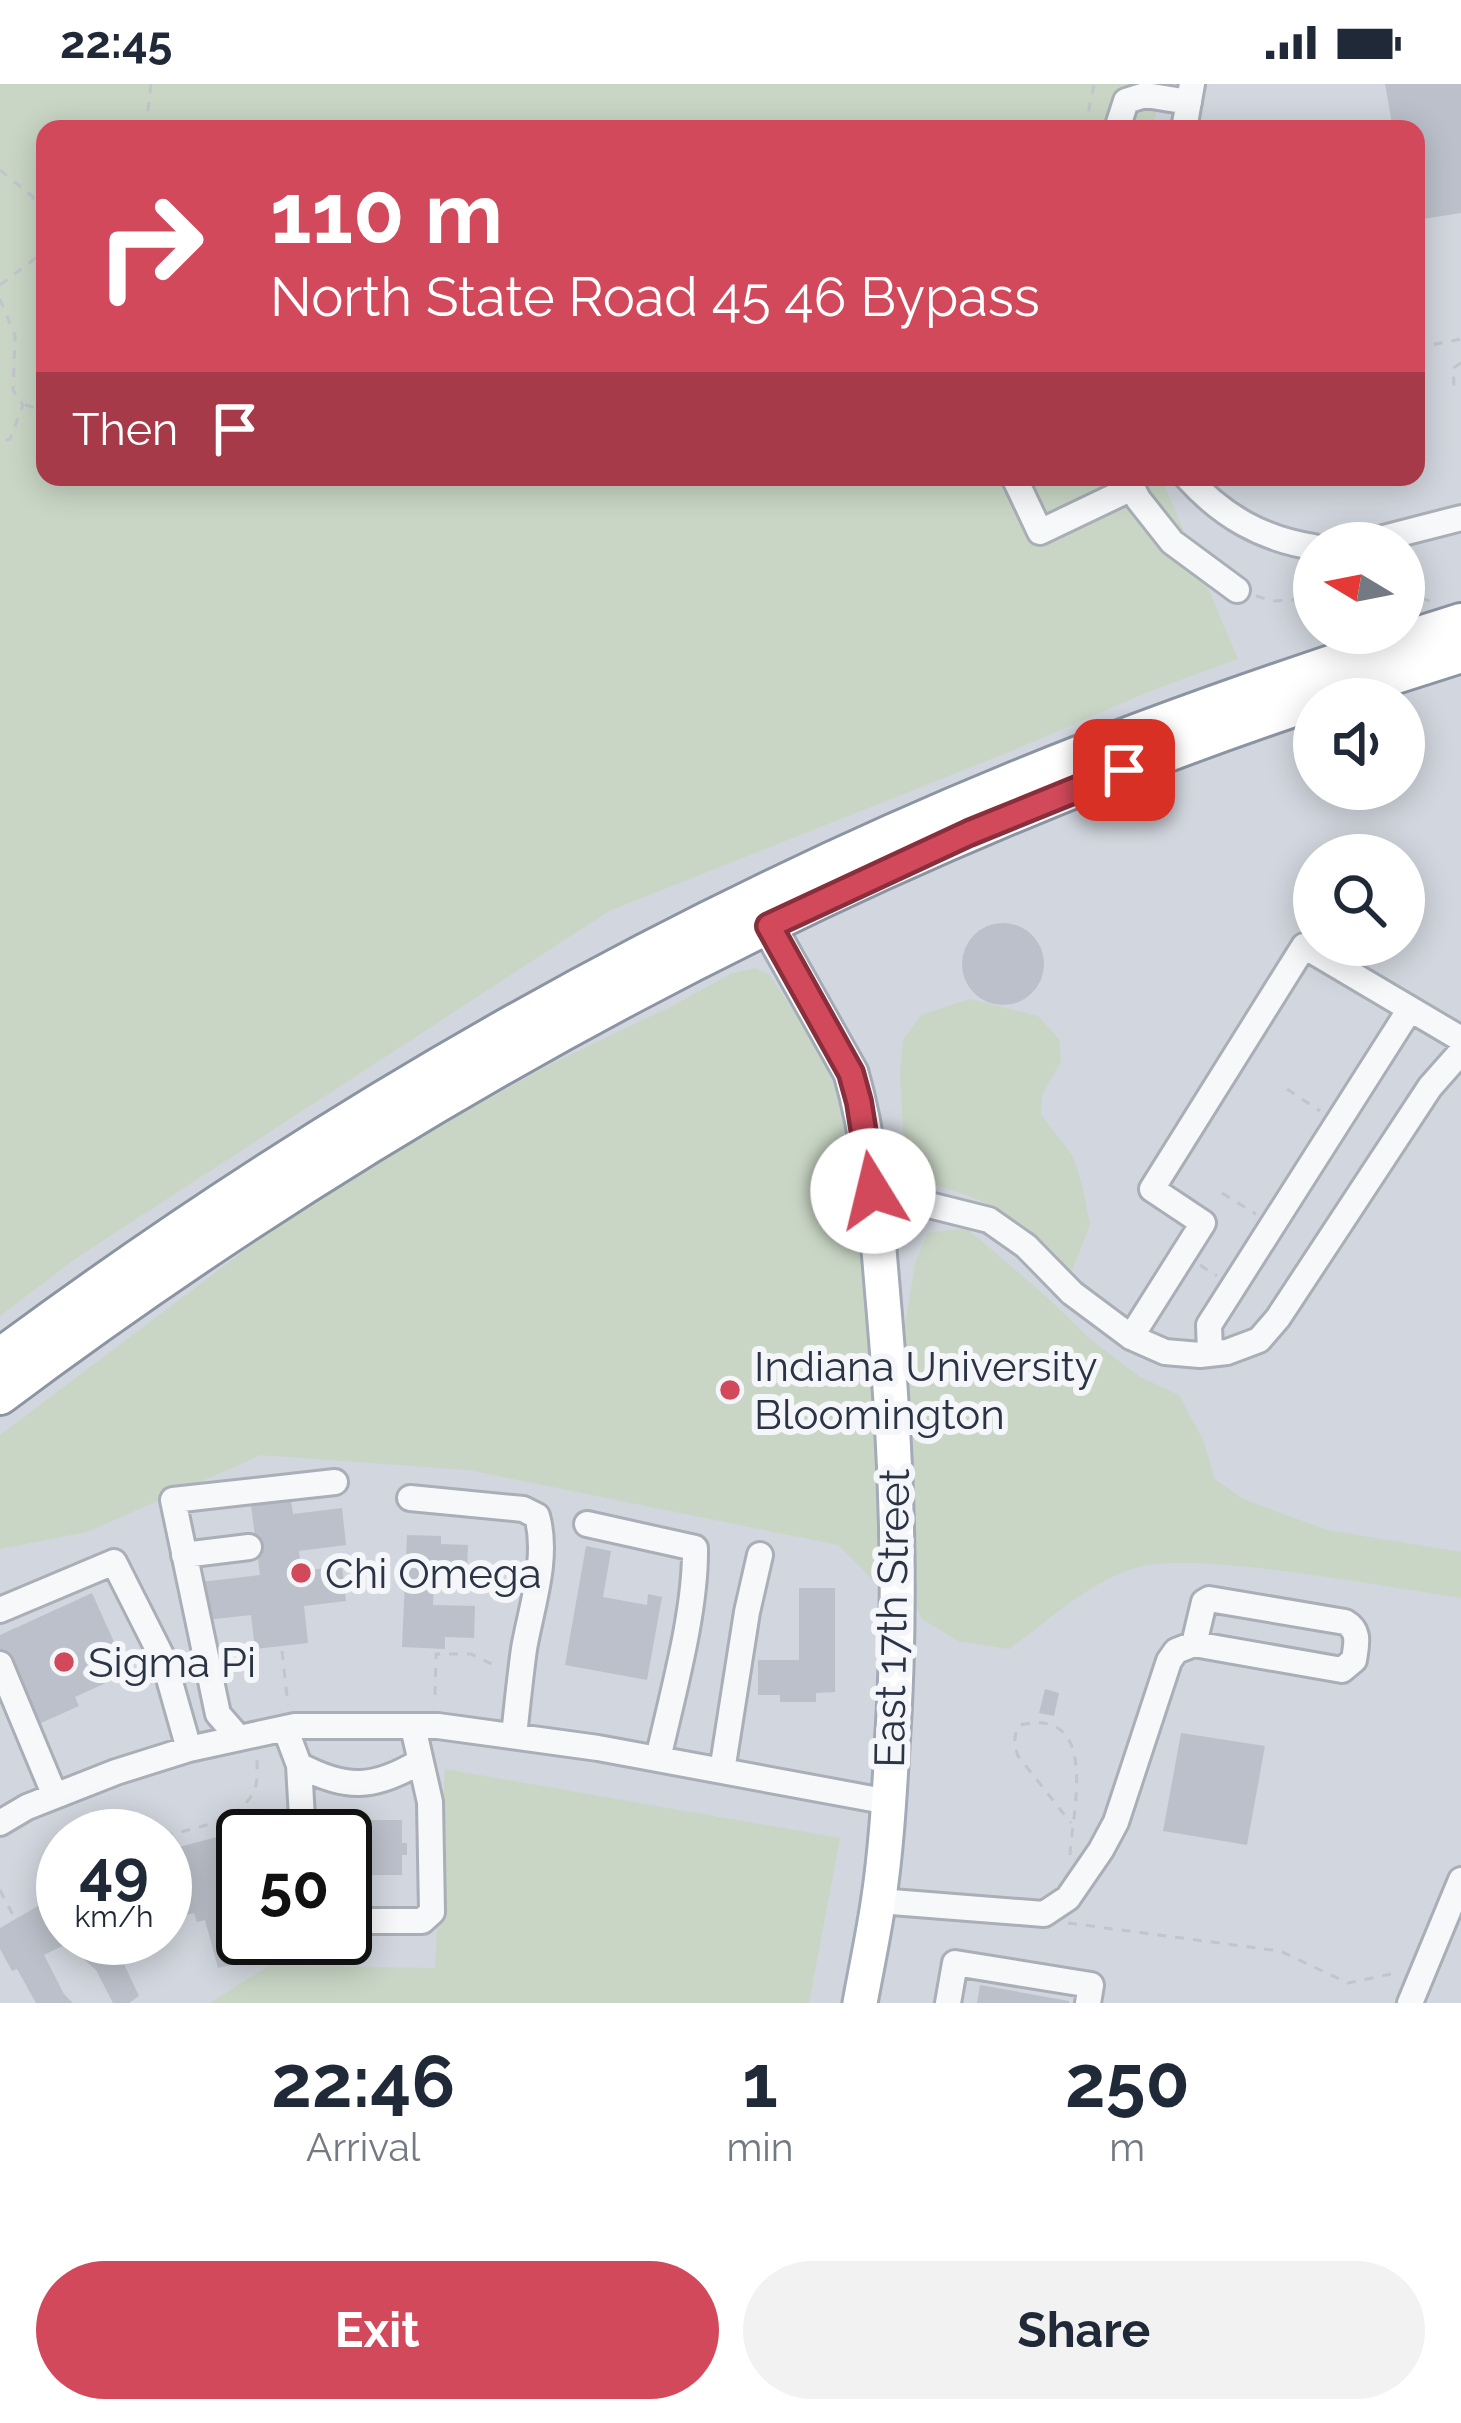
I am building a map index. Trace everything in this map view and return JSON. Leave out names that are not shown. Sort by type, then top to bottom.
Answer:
[{"type":"highway","points":[[0,1396],[181,1266],[367,1145],[653,983],[761,912],[973,798],[1448,613]]},
{"type":"highway","points":[[1386,678],[1461,654]]},
{"type":"highway","points":[[0,1357],[164,1240],[370,1108],[575,990],[761,912],[903,863],[1044,802],[1293,709]]},
{"type":"main road","name":"East 17th Street","points":[[761,912],[851,1073],[859,1102],[873,1191],[892,1397],[898,1663],[879,1901],[860,2003]]},
{"type":"street","points":[[1120,120],[1126,101],[1144,94],[1191,93]]},
{"type":"street","points":[[1019,486],[1040,532],[1122,486]]},
{"type":"street","points":[[1132,486],[1172,542],[1237,590]]},
{"type":"street","points":[[1196,486],[1241,523],[1293,544]]},
{"type":"street","points":[[1425,527],[1461,518]]},
{"type":"street","points":[[1131,1337],[1203,1223],[1152,1189],[1304,946],[1461,1040]]},
{"type":"street","points":[[1210,1354],[1209,1325],[1410,1009]]},
{"type":"street","points":[[873,1191],[989,1220],[1131,1337],[1165,1352],[1227,1352],[1258,1340],[1278,1318],[1430,1087],[1461,1052]]},
{"type":"street","points":[[238,1737],[218,1714],[173,1500],[335,1482]]},
{"type":"street","points":[[410,1498],[523,1509],[537,1516],[541,1531],[538,1577],[514,1736]]},
{"type":"street","points":[[587,1525],[695,1548],[687,1620],[658,1759]]},
{"type":"street","points":[[184,1555],[249,1547]]},
{"type":"street","points":[[722,1771],[760,1555]]},
{"type":"street","points":[[0,1610],[114,1562],[164,1661],[188,1749]]},
{"type":"street","points":[[879,1901],[1044,1914],[1067,1898],[1116,1822],[1176,1651],[1194,1644],[1342,1670],[1354,1660],[1357,1639],[1345,1622],[1210,1599],[1201,1609],[1194,1644]]},
{"type":"street","points":[[0,1664],[55,1796]]},
{"type":"street","points":[[0,1823],[116,1772],[286,1718],[438,1726],[514,1736],[889,1802]]},
{"type":"street","points":[[286,1718],[299,1765],[302,1809]]},
{"type":"street","points":[[372,1921],[422,1921],[432,1912],[430,1802],[413,1726]]},
{"type":"street","points":[[299,1765],[323,1778],[369,1784],[419,1762]]},
{"type":"street","points":[[1414,1991],[1461,1880]]},
{"type":"street","points":[[947,2003],[956,1963],[1090,1985],[1088,2003]]},
{"type":"path","points":[[147,120],[151,84]]},
{"type":"path","points":[[1087,120],[1094,84]]},
{"type":"path","points":[[0,170],[36,202]]},
{"type":"path","points":[[0,286],[36,258]]},
{"type":"path","points":[[0,299],[15,336],[13,390],[23,405],[36,408]]},
{"type":"path","points":[[1425,346],[1461,339]]},
{"type":"path","points":[[1461,363],[1453,368],[1454,386],[1461,391]]},
{"type":"path","points":[[0,442],[10,439],[23,405]]},
{"type":"path","points":[[1237,590],[1273,601],[1293,600]]},
{"type":"path","points":[[282,1652],[286,1718]]},
{"type":"path","points":[[435,1695],[436,1654],[471,1654],[521,1676]]},
{"type":"path","points":[[1067,1898],[1077,1760],[1070,1741],[1055,1728],[1034,1722],[1020,1725],[1014,1744],[1018,1756],[1072,1823]]},
{"type":"path","points":[[192,1828],[240,1808],[256,1787],[257,1760]]},
{"type":"path","points":[[0,1890],[15,1919]]},
{"type":"path","points":[[1044,1914],[1063,1923],[1280,1951],[1348,1983],[1389,1973],[1406,1975],[1414,1991]]},
{"type":"shaded area","name":"Indiana University Bloomington","points":[[0,84],[1461,84],[1461,2003],[0,2003]]},
{"type":"green space","points":[[0,84],[1161,84],[1155,120],[36,120],[36,486],[1165,486],[1238,659],[609,911],[75,1259],[0,1316]]},
{"type":"green space","points":[[755,968],[769,974],[819,1049],[837,1092],[849,1149],[865,1293],[882,1589],[838,1545],[468,1470],[261,1455],[87,1532],[0,1549],[0,1435],[269,1232],[376,1161],[553,1063],[732,973]]},
{"type":"green space","points":[[970,999],[1038,1016],[1059,1039],[1061,1062],[1042,1095],[1041,1115],[1073,1156],[1090,1225],[1071,1273],[1037,1236],[999,1210],[909,1177],[900,1075],[903,1040],[921,1015]]},
{"type":"green space","points":[[966,1228],[1090,1339],[1140,1377],[1179,1395],[1203,1440],[1215,1479],[1243,1499],[1327,1530],[1461,1552],[1461,1598],[1277,1570],[1175,1563],[1132,1569],[1098,1584],[1009,1649],[958,1641],[922,1619],[905,1586],[905,1325],[915,1264],[928,1233]]},
{"type":"green space","points":[[445,1769],[840,1838],[809,2003],[210,2003],[270,1965],[435,1968]]},
{"type":"building","points":[[1385,84],[1461,84],[1461,213],[1425,219],[1425,120],[1391,120]]},
{"type":"building","points":[[1003,923],[1032,935],[1044,964],[1032,993],[1003,1005],[974,993],[962,964],[974,935]]},
{"type":"building","name":"Chi Omega","points":[[291,1500],[293,1514],[342,1508],[346,1545],[299,1551],[301,1571],[342,1566],[346,1601],[304,1606],[308,1643],[255,1649],[251,1615],[206,1620],[201,1582],[260,1575],[251,1505]]},
{"type":"building","points":[[407,1535],[441,1536],[441,1544],[468,1545],[467,1573],[434,1571],[433,1605],[475,1606],[474,1638],[445,1637],[445,1649],[402,1647]]},
{"type":"building","points":[[586,1546],[611,1551],[603,1597],[647,1605],[648,1594],[662,1597],[647,1680],[565,1665]]},
{"type":"building","points":[[799,1588],[835,1588],[835,1692],[816,1693],[816,1702],[780,1702],[780,1695],[758,1695],[758,1660],[799,1660]]},
{"type":"building","name":"Sigma Pi","points":[[92,1593],[128,1673],[75,1697],[79,1706],[34,1726],[0,1651],[0,1635]]},
{"type":"building","points":[[1045,1689],[1059,1693],[1054,1716],[1039,1713]]},
{"type":"building","points":[[1181,1733],[1265,1746],[1247,1845],[1163,1831]]},
{"type":"building","points":[[372,1820],[402,1820],[407,1855],[402,1855],[402,1875],[372,1875]]},
{"type":"building","points":[[216,1837],[216,1961],[205,1920],[197,1922],[192,1914],[192,1844]]},
{"type":"building","points":[[36,1907],[36,1965],[49,1965],[73,2003],[36,2003],[0,1949],[0,1928]]},
{"type":"building","points":[[90,1965],[124,1965],[139,1996],[129,2003],[113,2003]]},
{"type":"building","points":[[980,1985],[1069,2001],[1069,2003],[977,2003]]},
{"type":"place","name":"Indiana University Bloomington","points":[[730,1390]]},
{"type":"place","name":"Chi Omega","points":[[301,1573]]},
{"type":"place","name":"Sigma Pi","points":[[64,1662]]},
{"type":"route","points":[[873,1191],[851,1073],[769,926],[969,833],[1124,770]]}]
